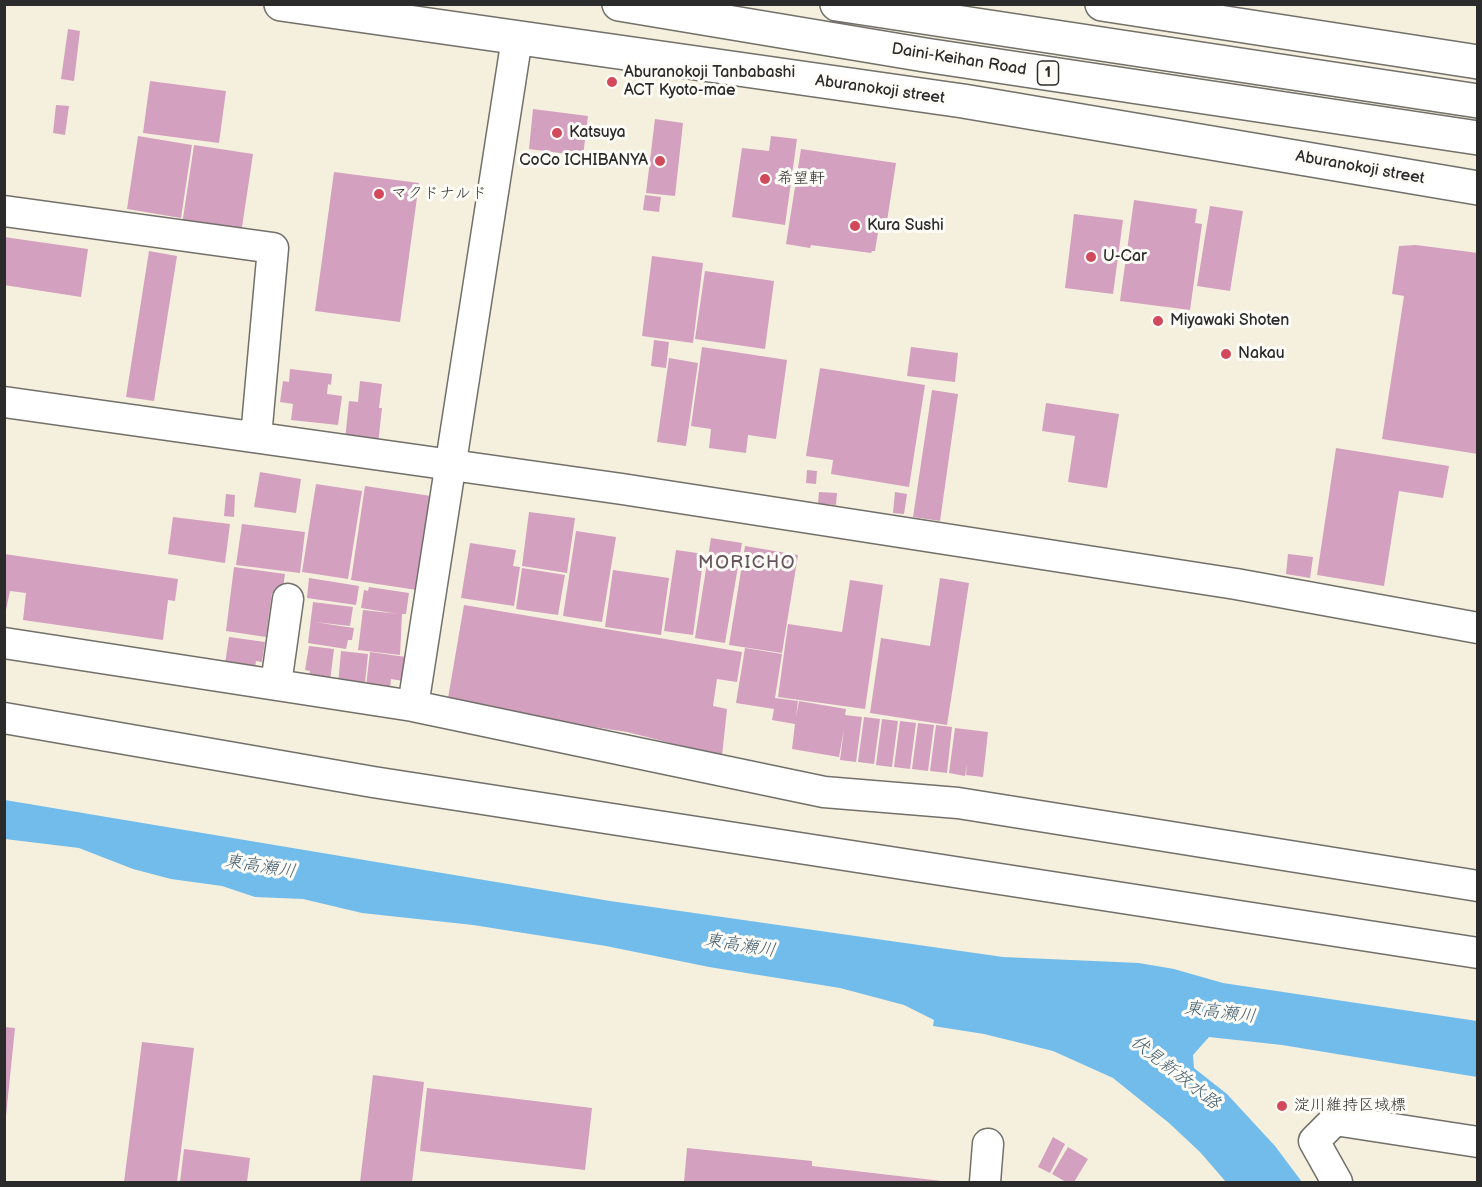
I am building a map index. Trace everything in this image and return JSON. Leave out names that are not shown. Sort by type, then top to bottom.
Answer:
[{"type":"main road","name":"Aburanokoji street","points":[[281,4],[963,101],[1478,188]]},
{"type":"main road","name":"Daini-Keihan Road","points":[[619,4],[936,56],[1478,138]]},
{"type":"main road","name":"1","points":[[837,4],[1478,101]]},
{"type":"main road","points":[[1102,4],[1478,62]]},
{"type":"street","points":[[413,706],[517,38]]},
{"type":"street","points":[[4,211],[273,248],[256,438]]},
{"type":"street","points":[[4,402],[633,490],[1224,582],[1478,628]]},
{"type":"street","points":[[276,684],[288,599]]},
{"type":"street","points":[[4,643],[413,706],[824,792],[958,803],[1478,885]]},
{"type":"street","points":[[4,718],[373,782],[1478,953]]},
{"type":"street","points":[[1337,1182],[1314,1141],[1335,1120],[1478,1142]]},
{"type":"street","points":[[985,1182],[988,1144]]},
{"type":"water","points":[[5,800],[610,901],[1003,957],[1139,963],[1174,969],[1223,983],[1477,1021],[1477,1077],[1282,1045],[1209,1037],[1193,1055],[1194,1068],[1227,1094],[1275,1146],[1302,1182],[1226,1182],[1200,1152],[1169,1123],[1113,1078],[1053,1051],[984,1034],[933,1026],[934,1020],[904,1005],[840,988],[709,967],[606,946],[473,925],[362,913],[303,899],[255,897],[222,886],[171,879],[133,869],[79,848],[5,839]]},
{"type":"building","points":[[68,29],[80,31],[74,81],[61,79]]},
{"type":"building","points":[[150,81],[226,91],[219,143],[143,133]]},
{"type":"building","points":[[56,105],[69,106],[65,135],[53,133]]},
{"type":"building","points":[[533,109],[588,116],[583,156],[529,149]]},
{"type":"building","points":[[655,119],[683,123],[675,196],[646,193]]},
{"type":"building","points":[[138,136],[192,145],[181,218],[127,209]]},
{"type":"building","points":[[771,136],[797,139],[785,225],[732,217],[742,148],[769,151]]},
{"type":"building","points":[[194,145],[253,154],[241,234],[182,225]]},
{"type":"building","points":[[801,149],[896,163],[887,221],[880,220],[875,251],[871,253],[786,244]]},
{"type":"building","points":[[334,172],[419,183],[400,322],[315,311]]},
{"type":"building","points":[[645,195],[661,197],[659,212],[643,210]]},
{"type":"building","points":[[1134,200],[1197,209],[1195,223],[1202,224],[1190,310],[1120,301]]},
{"type":"building","points":[[1210,206],[1243,211],[1230,291],[1197,286]]},
{"type":"building","points":[[1074,214],[1123,220],[1113,294],[1065,288]]},
{"type":"building","points":[[4,237],[88,249],[81,297],[4,285]]},
{"type":"building","points":[[1416,245],[1478,253],[1478,454],[1382,439],[1404,296],[1392,294],[1399,246]]},
{"type":"building","points":[[149,251],[177,256],[154,401],[126,397]]},
{"type":"building","points":[[652,256],[703,263],[693,343],[642,336]]},
{"type":"building","points":[[705,271],[774,281],[765,349],[695,339]]},
{"type":"building","points":[[654,340],[669,342],[666,368],[651,366]]},
{"type":"building","points":[[702,347],[787,360],[776,439],[748,435],[746,453],[709,448],[711,429],[691,426]]},
{"type":"building","points":[[911,347],[958,353],[955,382],[907,376]]},
{"type":"building","points":[[669,358],[698,363],[686,446],[657,442]]},
{"type":"building","points":[[820,368],[925,385],[909,487],[831,474],[833,460],[806,456]]},
{"type":"building","points":[[290,369],[332,374],[327,394],[342,396],[338,425],[291,420],[293,404],[280,402],[283,381],[289,382]]},
{"type":"building","points":[[360,381],[382,384],[378,444],[345,440],[349,401],[358,402]]},
{"type":"building","points":[[932,390],[958,394],[940,521],[913,517]]},
{"type":"building","points":[[1046,403],[1119,414],[1107,488],[1068,482],[1075,436],[1042,431]]},
{"type":"building","points":[[1336,448],[1449,466],[1443,498],[1399,491],[1384,586],[1317,575]]},
{"type":"building","points":[[807,470],[817,471],[816,484],[806,483]]},
{"type":"building","points":[[260,472],[301,479],[296,513],[254,507]]},
{"type":"building","points":[[316,484],[362,491],[348,579],[302,572]]},
{"type":"building","points":[[365,486],[431,496],[417,590],[351,580]]},
{"type":"building","points":[[819,492],[837,493],[836,505],[818,504]]},
{"type":"building","points":[[895,492],[907,494],[904,514],[893,513]]},
{"type":"building","points":[[226,494],[235,495],[234,517],[224,516]]},
{"type":"building","points":[[529,512],[575,518],[567,573],[522,566]]},
{"type":"building","points":[[173,517],[230,524],[225,563],[168,554]]},
{"type":"building","points":[[242,524],[305,532],[300,573],[236,565]]},
{"type":"building","points":[[576,531],[616,537],[602,622],[563,616]]},
{"type":"building","points":[[711,538],[742,543],[725,643],[695,638]]},
{"type":"building","points":[[470,543],[516,550],[513,566],[520,567],[514,606],[461,598]]},
{"type":"building","points":[[745,546],[798,555],[782,653],[729,645]]},
{"type":"building","points":[[676,550],[704,554],[693,635],[664,631]]},
{"type":"building","points":[[4,554],[178,579],[175,601],[168,600],[163,640],[23,620],[26,593],[10,591],[4,619]]},
{"type":"building","points":[[1288,554],[1313,557],[1310,578],[1286,574]]},
{"type":"building","points":[[234,567],[285,574],[283,589],[275,588],[272,593],[266,637],[226,631]]},
{"type":"building","points":[[522,568],[565,575],[558,615],[516,609]]},
{"type":"building","points":[[613,570],[669,578],[661,635],[605,627]]},
{"type":"building","points":[[309,578],[359,586],[356,605],[307,598]]},
{"type":"building","points":[[940,578],[969,583],[947,725],[870,713],[881,638],[930,646]]},
{"type":"building","points":[[850,580],[883,585],[865,709],[778,697],[788,624],[842,632]]},
{"type":"building","points":[[369,587],[409,593],[406,614],[402,614],[400,655],[358,650],[363,610],[398,614],[361,608],[364,590],[368,591]]},
{"type":"building","points":[[313,602],[353,607],[350,626],[314,622],[354,628],[352,640],[348,640],[346,649],[308,643]]},
{"type":"building","points":[[464,605],[742,652],[737,682],[717,679],[713,706],[727,709],[722,756],[627,732],[447,704]]},
{"type":"building","points":[[229,637],[265,642],[262,662],[256,661],[255,669],[225,664]]},
{"type":"building","points":[[309,646],[334,649],[330,681],[309,678],[310,671],[305,670]]},
{"type":"building","points":[[745,648],[782,654],[775,698],[798,701],[796,717],[799,701],[846,709],[845,715],[862,717],[856,762],[840,760],[844,729],[839,757],[792,749],[795,724],[772,720],[774,709],[736,703]]},
{"type":"building","points":[[341,651],[368,654],[365,683],[338,684]]},
{"type":"building","points":[[370,652],[406,657],[403,681],[391,679],[390,689],[366,686]]},
{"type":"building","points":[[864,717],[880,719],[874,764],[858,762]]},
{"type":"building","points":[[882,719],[898,721],[892,767],[876,765]]},
{"type":"building","points":[[900,721],[916,723],[910,769],[894,767]]},
{"type":"building","points":[[918,723],[934,725],[928,771],[912,769]]},
{"type":"building","points":[[936,725],[952,727],[947,773],[930,771]]},
{"type":"building","points":[[955,728],[988,732],[983,777],[966,775],[967,764],[965,776],[949,773]]},
{"type":"building","points":[[4,1027],[15,1028],[6,1116],[4,1116]]},
{"type":"building","points":[[142,1042],[194,1048],[177,1182],[124,1182]]},
{"type":"building","points":[[373,1075],[424,1082],[412,1182],[360,1182]]},
{"type":"building","points":[[427,1088],[592,1108],[585,1170],[420,1151]]},
{"type":"building","points":[[1053,1137],[1065,1144],[1050,1173],[1038,1167]]},
{"type":"building","points":[[1068,1147],[1088,1159],[1074,1182],[1066,1182],[1052,1174]]},
{"type":"building","points":[[687,1148],[812,1161],[812,1166],[942,1182],[684,1182]]},
{"type":"building","points":[[184,1149],[250,1158],[247,1182],[180,1182]]},
{"type":"place","name":"Aburanokoji Tanbabashi ACT Kyoto-mae","points":[[612,82]]},
{"type":"place","name":"Katsuya","points":[[557,133]]},
{"type":"place","name":"CoCo ICHIBANYA","points":[[660,161]]},
{"type":"place","name":"希望軒","points":[[765,179]]},
{"type":"place","name":"マクドナルド","points":[[379,194]]},
{"type":"place","name":"Kura Sushi","points":[[855,226]]},
{"type":"place","name":"U-Car","points":[[1091,257]]},
{"type":"place","name":"Miyawaki Shoten","points":[[1158,321]]},
{"type":"place","name":"Nakau","points":[[1226,354]]},
{"type":"place","name":"淀川維持区域標","points":[[1282,1106]]},
{"type":"district","name":"MORICHO","points":[[747,563]]},
{"type":"water label","name":"東高瀬川","points":[[260,867]]},
{"type":"water label","name":"東高瀬川","points":[[740,946]]},
{"type":"water label","name":"東高瀬川","points":[[1220,1013]]},
{"type":"water label","name":"伏見新放水路","points":[[1175,1073]]}]
